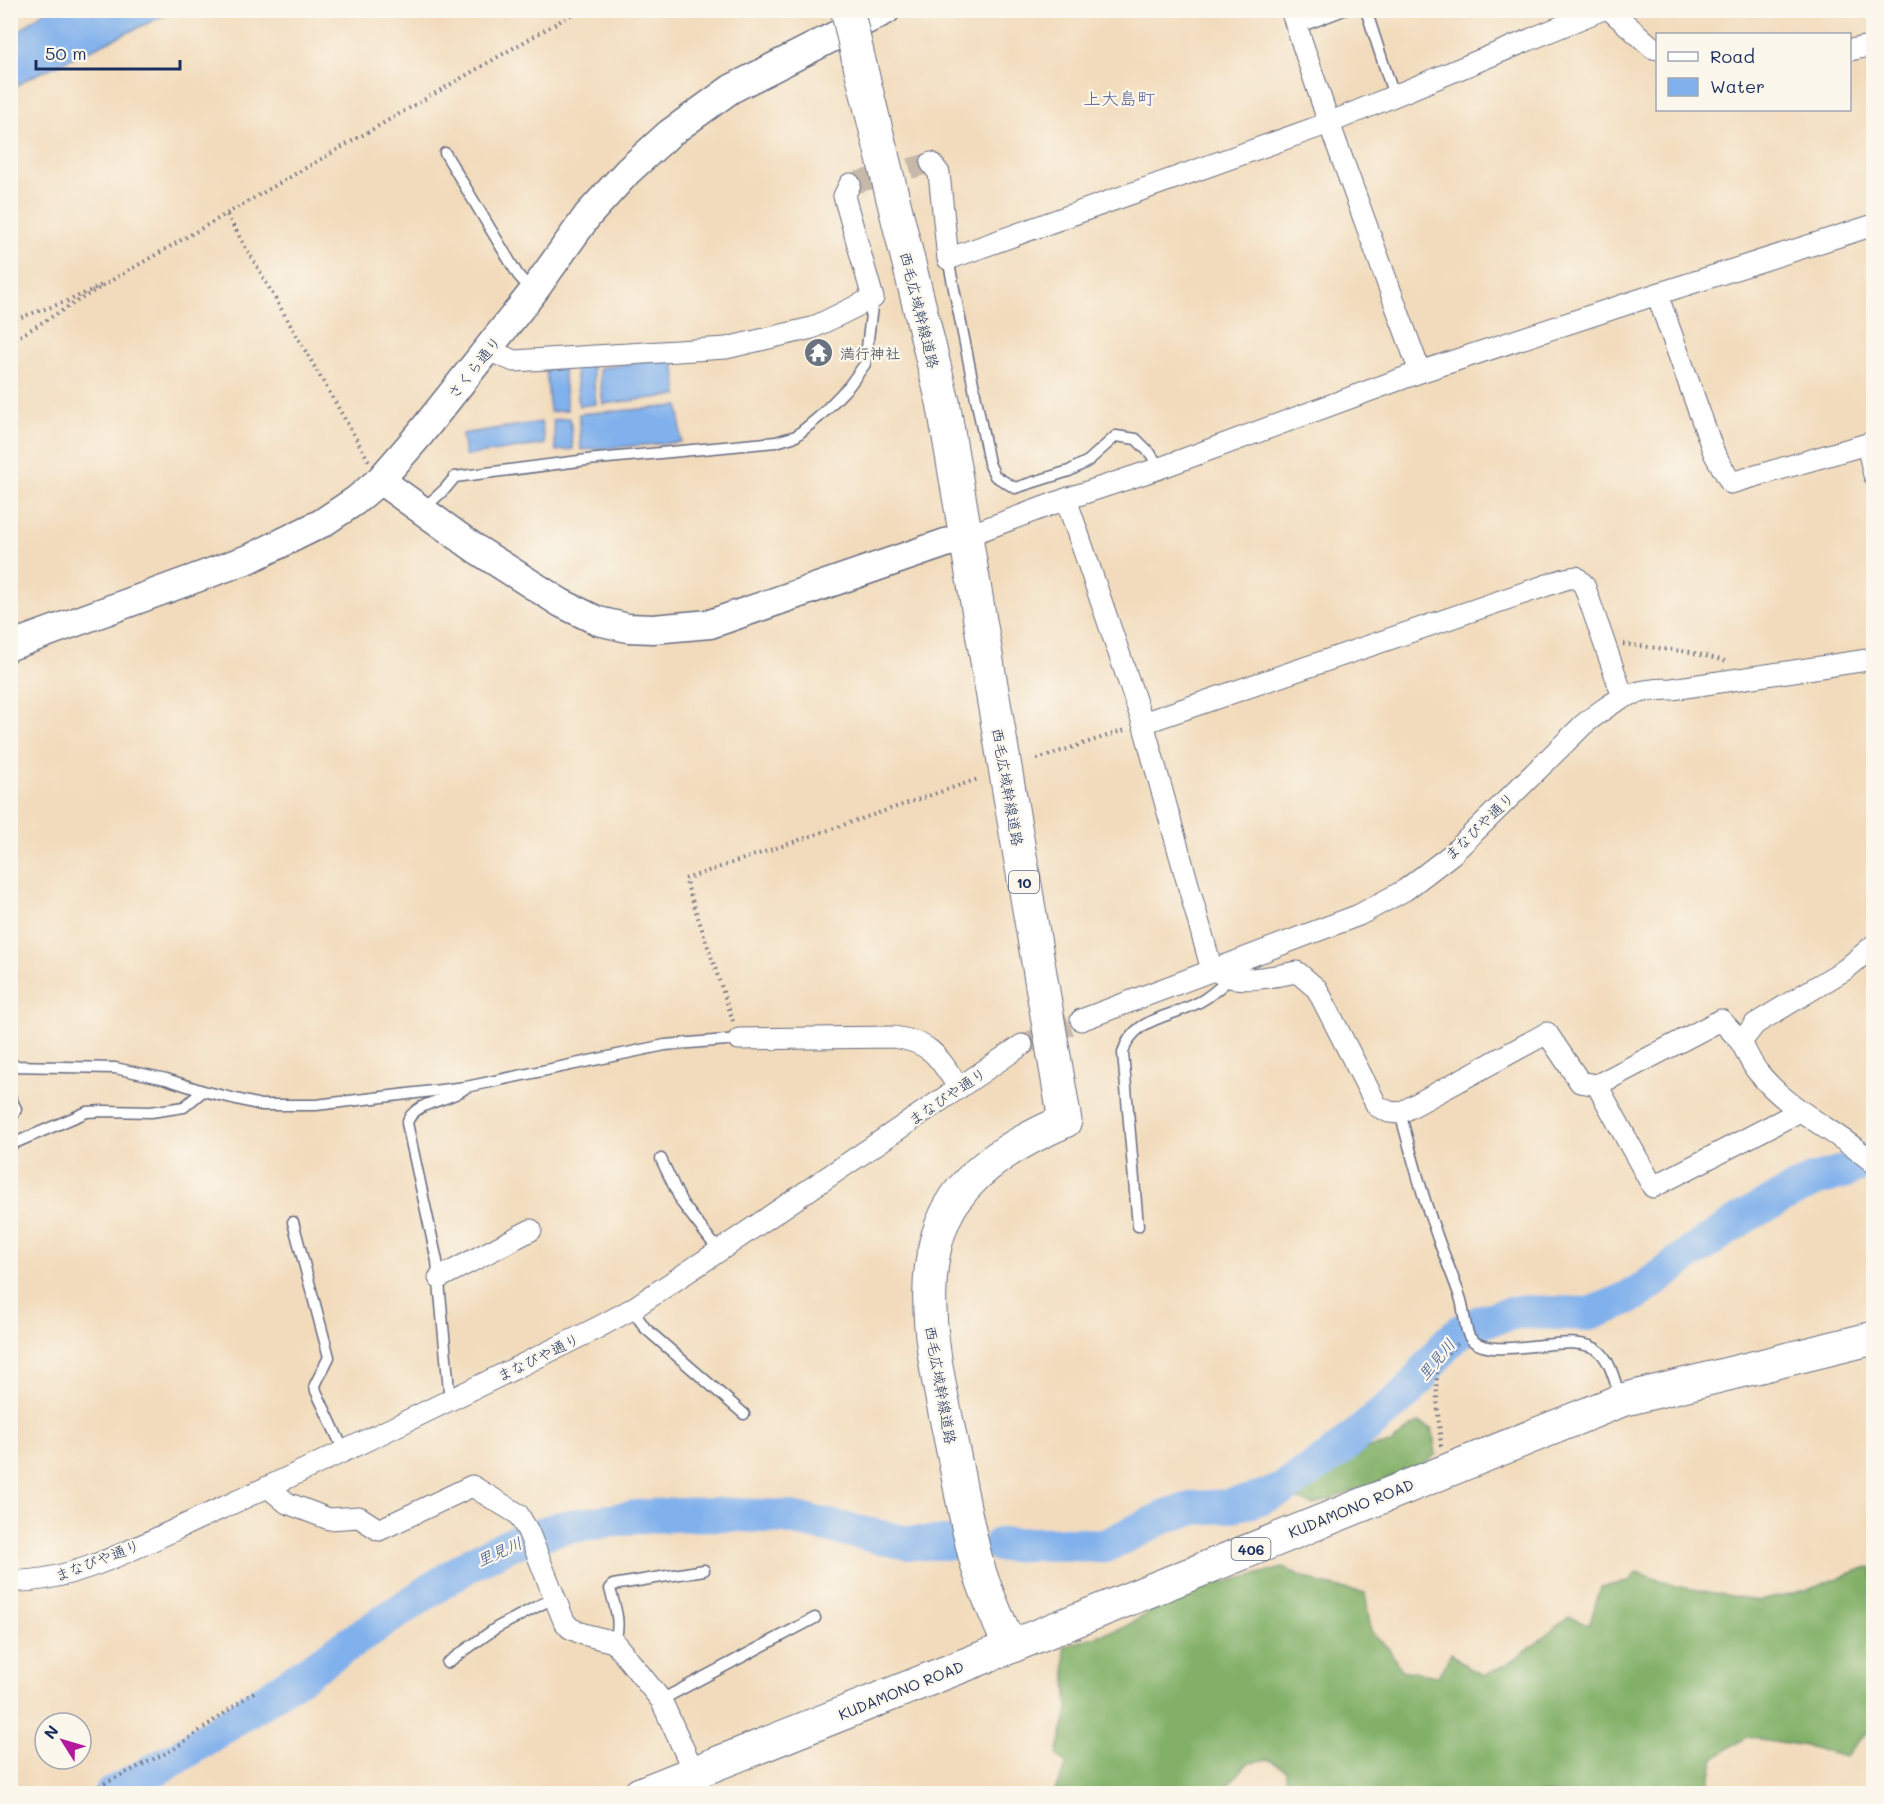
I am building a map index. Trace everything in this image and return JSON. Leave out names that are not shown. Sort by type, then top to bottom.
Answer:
[{"type":"main road","name":"西毛広域幹線道路","points":[[848,12],[943,402],[1065,1121],[1031,1136],[993,1161],[969,1182],[954,1201],[939,1233],[931,1273],[930,1322],[934,1352],[967,1520],[978,1568],[1010,1647]]},
{"type":"main road","name":"KUDAMONO ROAD","points":[[640,1794],[1622,1400],[1874,1338]]},
{"type":"street","name":"さくら通り","points":[[10,646],[251,558],[322,522],[355,501],[380,480],[420,434],[489,350],[588,215],[628,171],[670,133],[731,89],[886,10]]},
{"type":"street","points":[[931,164],[939,173],[948,259],[1329,123],[1601,10]]},
{"type":"street","points":[[1610,10],[1656,49]]},
{"type":"street","points":[[1294,19],[1329,123],[1420,372]]},
{"type":"street","points":[[1851,50],[1874,45]]},
{"type":"street","points":[[489,350],[514,361],[726,348],[812,328],[873,298],[844,196],[850,184]]},
{"type":"street","points":[[380,480],[420,511],[561,603],[598,621],[628,628],[653,629],[710,624],[1160,468],[1420,372],[1874,225]]},
{"type":"street","points":[[1657,294],[1714,453],[1731,483],[1870,443],[1874,475]]},
{"type":"street","points":[[1066,499],[1143,723],[1210,963],[1223,974],[1248,980],[1297,972],[1305,978],[1317,989],[1377,1106],[1389,1112],[1400,1113],[1547,1033],[1580,1082],[1597,1085],[1721,1020],[1741,1042],[1757,1072],[1800,1111],[1854,1146],[1874,1163]]},
{"type":"street","points":[[1143,723],[1576,577],[1584,585],[1623,697]]},
{"type":"street","name":"まなびや通り","points":[[1080,1020],[1223,974],[1359,915],[1405,890],[1452,854],[1583,725],[1607,706],[1623,697],[1644,689],[1672,689],[1874,659]]},
{"type":"street","points":[[1741,1042],[1755,1024],[1846,969],[1874,945]]},
{"type":"street","points":[[739,1038],[894,1037],[915,1040],[929,1048],[959,1088]]},
{"type":"street","name":"まなびや通り","points":[[10,1581],[45,1579],[72,1573],[108,1559],[268,1487],[597,1328],[632,1309],[1022,1045]]},
{"type":"street","points":[[1597,1085],[1653,1187],[1800,1111]]},
{"type":"street","points":[[439,1278],[531,1230]]},
{"type":"street","points":[[268,1487],[287,1503],[328,1519],[358,1517],[379,1530],[472,1486],[518,1514],[528,1531],[564,1622],[570,1629],[614,1642],[661,1700],[694,1772]]},
{"type":"lane","points":[[1294,19],[1344,10]]},
{"type":"lane","points":[[1366,10],[1394,96]]},
{"type":"lane","points":[[445,153],[518,275],[533,292]]},
{"type":"lane","points":[[948,259],[989,463],[995,476],[1016,488],[1069,471],[1088,461],[1116,436],[1136,439],[1150,453],[1160,468]]},
{"type":"lane","points":[[420,511],[446,489],[455,477],[586,460],[776,442],[796,436],[834,402],[865,364],[873,298]]},
{"type":"lane","points":[[1138,1226],[1123,1053],[1126,1041],[1142,1026],[1205,999],[1223,974]]},
{"type":"lane","points":[[10,1066],[115,1068],[166,1079],[203,1091],[261,1105],[316,1106],[466,1087],[665,1045],[739,1038]]},
{"type":"lane","points":[[452,1400],[449,1390],[437,1261],[407,1123],[409,1116],[415,1110],[454,1096],[466,1087]]},
{"type":"lane","points":[[10,1145],[87,1112],[151,1112],[184,1107],[203,1091]]},
{"type":"lane","points":[[10,1097],[16,1109],[10,1123]]},
{"type":"lane","points":[[1400,1113],[1433,1226],[1461,1302],[1467,1330],[1478,1345],[1492,1348],[1589,1345],[1600,1352],[1608,1364],[1622,1400]]},
{"type":"lane","points":[[660,1160],[682,1203],[719,1251]]},
{"type":"lane","points":[[293,1221],[329,1357],[315,1385],[316,1391],[344,1451]]},
{"type":"lane","points":[[632,1309],[645,1328],[744,1414]]},
{"type":"lane","points":[[614,1642],[618,1633],[619,1621],[610,1589],[613,1585],[704,1570]]},
{"type":"lane","points":[[447,1663],[496,1628],[555,1598]]},
{"type":"lane","points":[[661,1700],[815,1618]]},
{"type":"path","points":[[10,342],[119,276],[579,10]]},
{"type":"path","points":[[227,214],[380,480]]},
{"type":"path","points":[[10,321],[68,301],[119,276]]},
{"type":"path","points":[[1606,645],[1624,644],[1690,652],[1744,665],[1761,676]]},
{"type":"path","points":[[1037,759],[1143,723]]},
{"type":"path","points":[[739,1038],[685,879],[978,780]]},
{"type":"path","points":[[1443,1471],[1437,1392],[1439,1366],[1467,1330]]},
{"type":"path","points":[[83,1794],[174,1749],[254,1692]]},
{"type":"green space","points":[[1419,1423],[1432,1429],[1436,1454],[1419,1468],[1314,1505],[1296,1499],[1294,1489],[1329,1463],[1376,1446],[1391,1444],[1412,1426]]},
{"type":"green space","points":[[1283,1568],[1321,1584],[1365,1593],[1371,1631],[1389,1649],[1401,1670],[1438,1676],[1451,1653],[1470,1669],[1485,1675],[1519,1656],[1569,1617],[1589,1625],[1601,1587],[1628,1582],[1637,1572],[1675,1586],[1759,1601],[1810,1589],[1862,1569],[1873,1568],[1873,1731],[1870,1730],[1844,1757],[1807,1746],[1746,1737],[1715,1758],[1708,1787],[1676,1794],[1287,1793],[1286,1770],[1268,1759],[1248,1763],[1230,1784],[1211,1793],[1053,1794],[1067,1765],[1057,1755],[1068,1710],[1064,1646],[1123,1628],[1184,1592]]},
{"type":"water","points":[[45,11],[174,11],[27,79],[11,90],[11,37]]},
{"type":"water","points":[[674,358],[678,395],[603,404],[599,368]]},
{"type":"water","points":[[592,365],[596,404],[579,406],[575,367]]},
{"type":"water","points":[[563,367],[567,410],[550,412],[546,369]]},
{"type":"water","points":[[679,406],[681,442],[581,450],[579,414]]},
{"type":"water","points":[[570,418],[573,449],[556,451],[553,420]]},
{"type":"water","points":[[541,422],[545,444],[465,456],[462,434]]},
{"type":"waterway","name":"里見川","points":[[999,1545],[1105,1546],[1169,1515],[1195,1508],[1252,1501],[1283,1489],[1336,1453],[1409,1391],[1445,1345],[1460,1331],[1482,1321],[1518,1312],[1589,1314],[1610,1306],[1638,1293],[1746,1216],[1812,1181],[1846,1171],[1874,1157]]},
{"type":"waterway","name":"里見川","points":[[111,1794],[178,1757],[470,1564],[510,1544],[560,1528],[643,1516],[712,1514],[786,1517],[908,1543],[950,1543]]},
{"type":"tunnel","points":[[850,184],[931,163]]},
{"type":"tunnel","points":[[1022,1045],[1081,1020]]},
{"type":"place","name":"満行神社","points":[[819,353]]},
{"type":"district","name":"上大島町","points":[[1119,98]]}]
